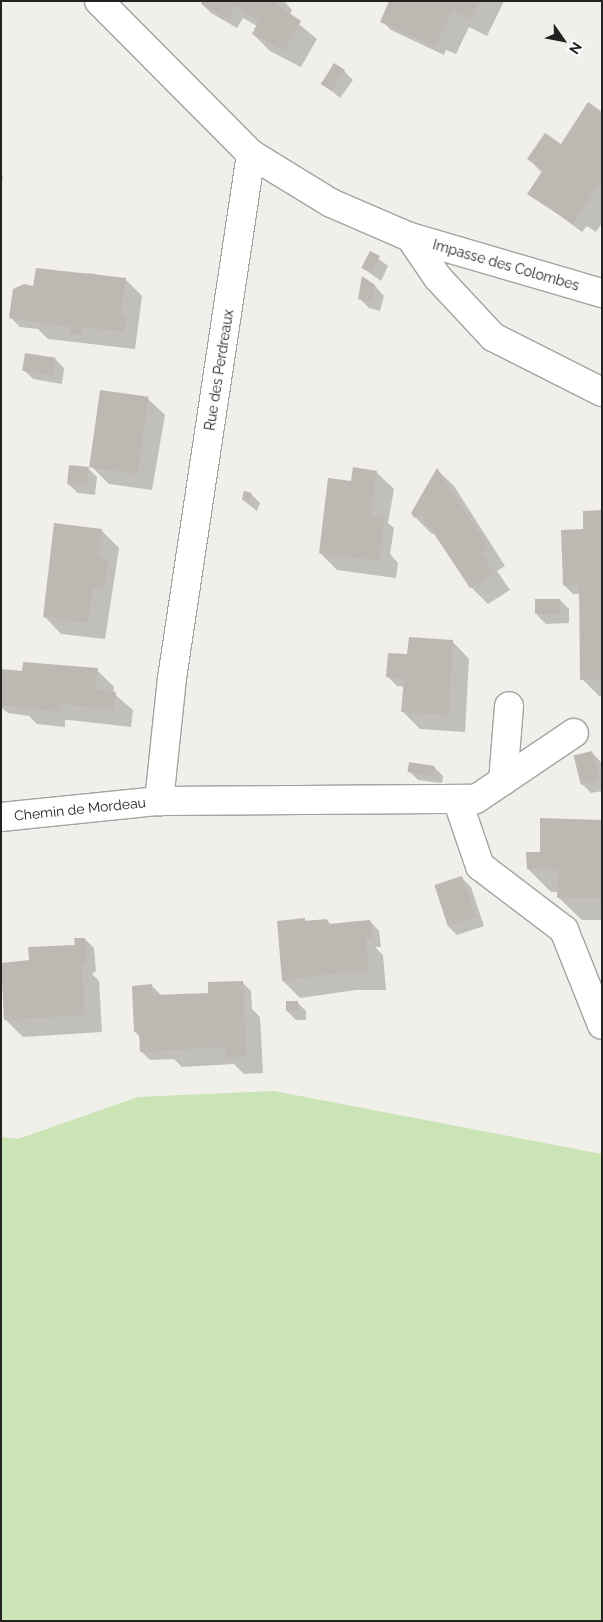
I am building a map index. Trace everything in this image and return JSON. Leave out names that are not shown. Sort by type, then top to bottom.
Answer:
[{"type":"street","points":[[99,1],[252,154]]},
{"type":"street","name":"Impasse des Colombes","points":[[252,154],[331,203],[410,237],[602,293]]},
{"type":"street","name":"Rue des Perdreaux","points":[[159,801],[172,678],[252,154]]},
{"type":"street","points":[[410,237],[438,278],[493,337],[602,392]]},
{"type":"street","points":[[503,781],[509,706]]},
{"type":"street","points":[[574,733],[503,781],[466,799],[480,866],[564,930],[602,1025]]},
{"type":"street","name":"Chemin de Mordeau","points":[[1,817],[159,801],[466,799]]},
{"type":"green space","points":[[274,1091],[602,1154],[602,1621],[1,1621],[1,1137],[18,1139],[138,1097]]},
{"type":"building","points":[[202,1],[271,1],[301,21],[284,51],[252,34],[259,20],[235,7],[228,19],[201,4]]},
{"type":"building","points":[[389,1],[479,1],[470,19],[452,11],[435,46],[380,22]]},
{"type":"building","points":[[334,63],[345,70],[332,91],[321,84]]},
{"type":"building","points":[[588,102],[602,112],[602,180],[573,224],[527,194],[543,170],[527,159],[545,133],[561,144]]},
{"type":"building","points":[[370,251],[380,256],[371,273],[361,268]]},
{"type":"building","points":[[36,268],[126,278],[121,314],[126,315],[124,331],[82,328],[82,335],[70,334],[70,327],[9,318],[13,289],[24,284],[33,286]]},
{"type":"building","points":[[362,276],[375,285],[371,302],[358,299]]},
{"type":"building","points":[[25,353],[56,358],[53,376],[22,371]]},
{"type":"building","points":[[100,390],[149,397],[138,474],[89,467]]},
{"type":"building","points":[[69,465],[89,467],[87,486],[67,484]]},
{"type":"building","points":[[353,467],[377,471],[370,516],[385,518],[379,561],[319,553],[328,478],[351,481]]},
{"type":"building","points":[[437,468],[489,548],[481,553],[494,573],[470,588],[421,514],[414,518],[411,513]]},
{"type":"building","points":[[244,491],[252,493],[250,502],[242,500]]},
{"type":"building","points":[[602,510],[602,679],[580,680],[579,585],[563,585],[561,530],[583,529],[583,511]]},
{"type":"building","points":[[54,523],[102,529],[98,557],[109,559],[104,590],[93,588],[88,623],[43,617]]},
{"type":"building","points":[[535,599],[560,599],[560,614],[535,614]]},
{"type":"building","points":[[409,637],[453,640],[449,715],[401,712],[404,679],[386,677],[388,653],[407,654]]},
{"type":"building","points":[[23,662],[98,668],[95,689],[116,692],[114,710],[61,704],[60,712],[1,705],[1,669],[22,671]]},
{"type":"building","points":[[592,751],[599,780],[581,785],[574,756]]},
{"type":"building","points":[[409,762],[435,766],[433,776],[407,772]]},
{"type":"building","points":[[540,818],[602,820],[602,898],[557,898],[558,869],[527,869],[526,852],[540,852]]},
{"type":"building","points":[[462,876],[475,917],[448,926],[434,885]]},
{"type":"building","points":[[305,918],[305,921],[327,919],[328,924],[370,920],[373,938],[366,939],[369,973],[338,973],[282,981],[277,921]]},
{"type":"building","points":[[74,938],[85,938],[87,962],[82,963],[85,1015],[4,1020],[1,963],[29,960],[28,947],[75,945]]},
{"type":"building","points":[[243,981],[246,1056],[226,1058],[225,1047],[140,1052],[139,1032],[134,1032],[132,986],[152,984],[153,995],[208,993],[208,982]]},
{"type":"building","points":[[286,1001],[298,1001],[298,1011],[286,1011]]}]
